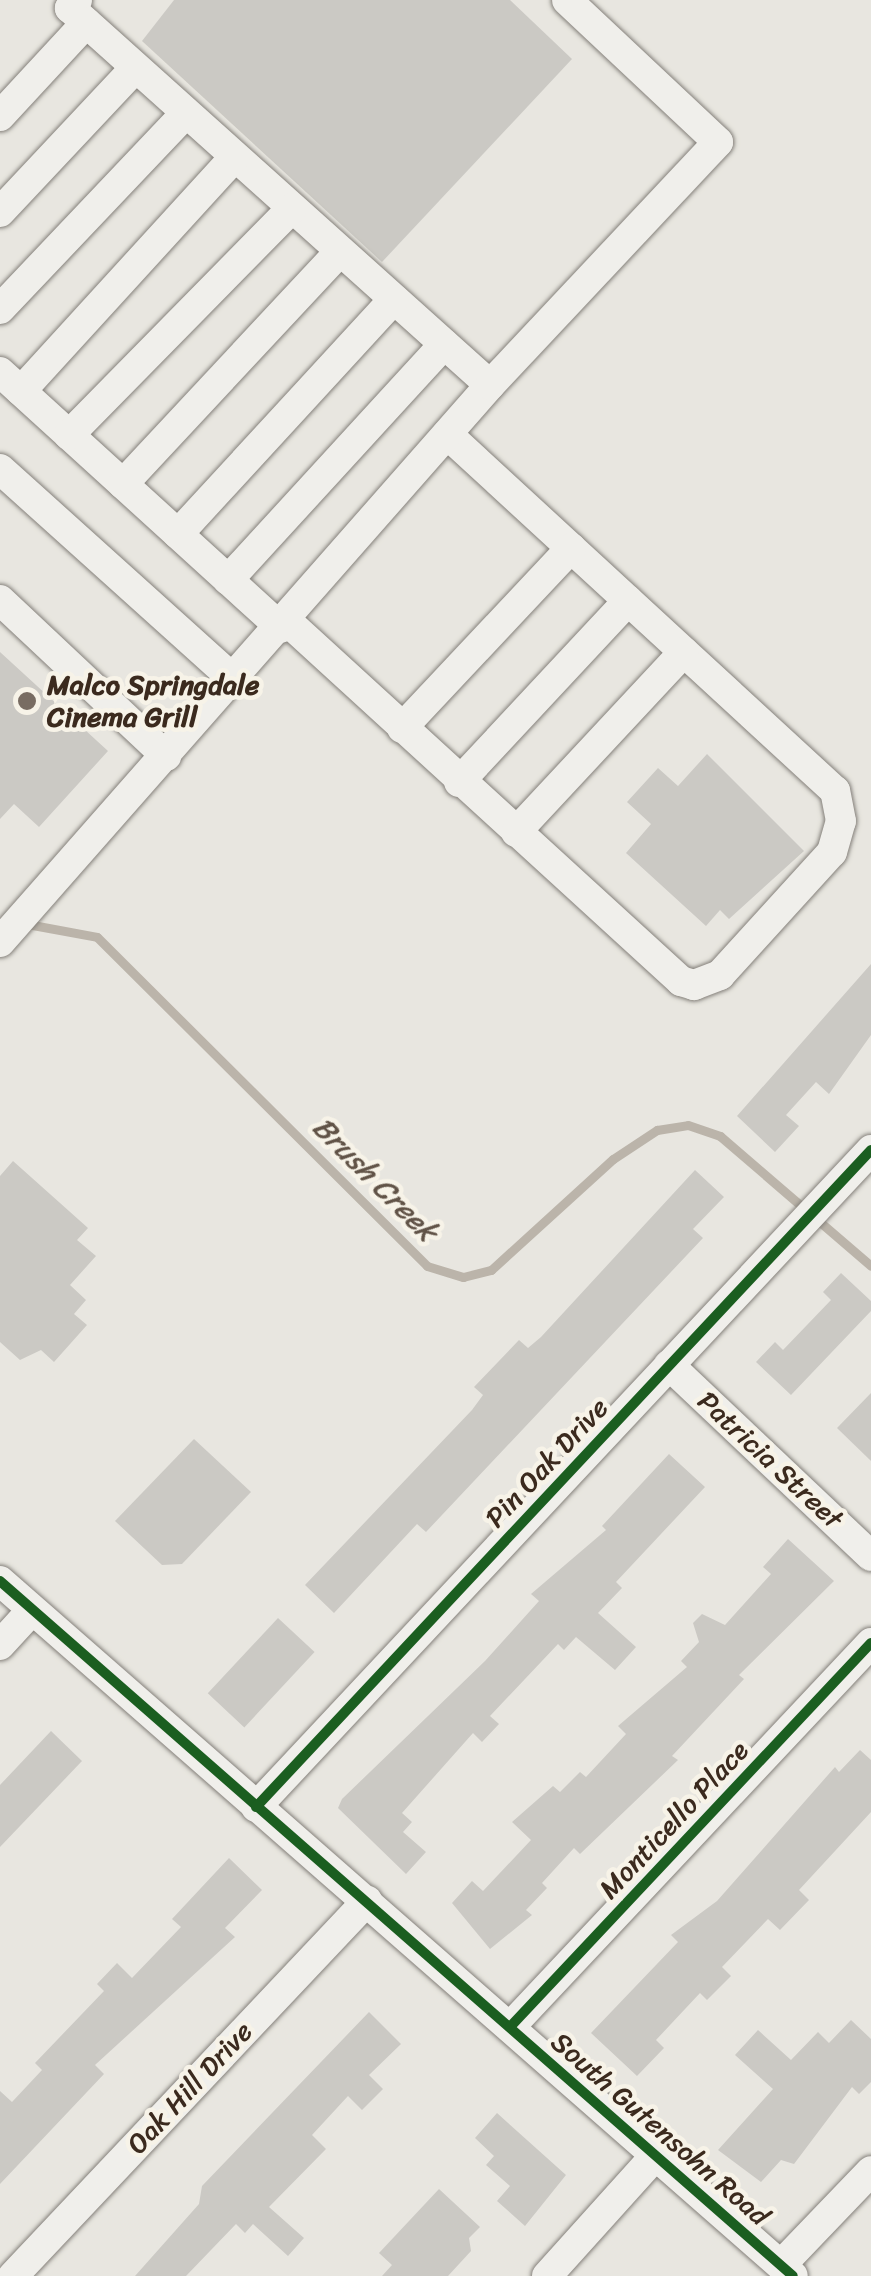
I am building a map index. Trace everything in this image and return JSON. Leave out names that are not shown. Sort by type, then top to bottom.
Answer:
[{"type":"street","points":[[0,942],[284,624],[490,385],[718,142],[566,0]]},
{"type":"street","points":[[0,116],[82,12],[135,68],[490,385]]},
{"type":"street","points":[[0,212],[135,68]]},
{"type":"street","points":[[0,309],[186,113]]},
{"type":"street","points":[[234,157],[10,382],[681,980],[694,986],[720,974],[832,852],[841,803],[448,434]]},
{"type":"street","points":[[69,435],[292,208]]},
{"type":"street","points":[[123,484],[340,251]]},
{"type":"street","points":[[178,534],[394,299]]},
{"type":"street","points":[[228,580],[444,344]]},
{"type":"street","points":[[0,469],[234,680]]},
{"type":"street","points":[[402,728],[571,548]]},
{"type":"street","points":[[0,600],[166,756]]},
{"type":"street","points":[[460,782],[628,600]]},
{"type":"street","points":[[516,832],[684,652]]},
{"type":"street","name":"Pin Oak Drive","points":[[256,1807],[871,1150]]},
{"type":"street","name":"Patricia Street","points":[[669,1365],[871,1556]]},
{"type":"street","name":"South Gutensohn Road","points":[[0,1582],[787,2271]]},
{"type":"street","points":[[0,1644],[32,1610]]},
{"type":"street","name":"Monticello Place","points":[[510,2026],[871,1644]]},
{"type":"street","name":"Oak Hill Drive","points":[[13,2276],[367,1901]]},
{"type":"street","points":[[547,2276],[656,2155]]},
{"type":"street","points":[[787,2271],[871,2171]]},
{"type":"building","points":[[174,0],[510,0],[572,59],[382,262],[142,41]]},
{"type":"building","name":"Malco Springdale Cinema Grill","points":[[0,652],[108,751],[39,827],[14,804],[0,819]]},
{"type":"building","points":[[707,754],[804,851],[729,919],[720,910],[706,926],[626,853],[651,824],[627,802],[658,768],[678,786]]},
{"type":"building","points":[[871,964],[871,1035],[829,1094],[816,1082],[786,1115],[799,1126],[775,1152],[737,1116]]},
{"type":"building","points":[[13,1161],[88,1228],[77,1240],[96,1256],[70,1285],[86,1300],[74,1314],[87,1325],[54,1362],[41,1350],[20,1360],[0,1342],[0,1176]]},
{"type":"building","points":[[695,1170],[724,1197],[693,1229],[703,1238],[426,1532],[417,1524],[334,1613],[305,1585],[472,1410],[483,1395],[474,1387],[519,1340],[528,1348],[541,1337]]},
{"type":"building","points":[[841,1273],[871,1301],[871,1311],[791,1395],[756,1362],[775,1342],[783,1350],[831,1300],[823,1292]]},
{"type":"building","points":[[871,1393],[871,1461],[837,1428]]},
{"type":"building","points":[[194,1439],[251,1492],[182,1564],[162,1565],[115,1521]]},
{"type":"building","points":[[669,1454],[705,1487],[616,1582],[622,1588],[598,1613],[636,1647],[615,1670],[576,1637],[564,1650],[558,1644],[490,1716],[499,1724],[482,1742],[473,1733],[402,1813],[412,1822],[403,1832],[426,1852],[406,1874],[338,1808],[342,1799],[485,1661],[539,1601],[531,1594],[606,1530],[602,1526]]},
{"type":"building","points":[[788,1539],[834,1581],[739,1675],[744,1679],[672,1756],[678,1760],[580,1854],[574,1848],[542,1883],[547,1888],[526,1910],[532,1915],[490,1949],[452,1903],[472,1881],[483,1891],[531,1840],[512,1822],[553,1786],[560,1792],[580,1772],[586,1777],[626,1734],[618,1726],[687,1667],[681,1661],[699,1642],[693,1623],[702,1614],[725,1625],[771,1574],[763,1567]]},
{"type":"building","points":[[278,1618],[315,1652],[244,1727],[208,1693]]},
{"type":"building","points":[[51,1731],[82,1761],[0,1847],[0,1785]]},
{"type":"building","points":[[860,1750],[871,1760],[871,1812],[799,1890],[809,1900],[780,1930],[768,1919],[722,1967],[731,1976],[707,2000],[700,1993],[656,2040],[664,2048],[637,2076],[591,2033],[678,1942],[671,1935],[717,1901],[835,1767],[839,1772]]},
{"type":"building","points":[[229,1858],[262,1890],[225,1928],[235,1937],[95,2065],[104,2074],[0,2184],[0,2091],[12,2102],[42,2070],[35,2063],[104,1991],[97,1984],[117,1963],[132,1978],[181,1927],[172,1919]]},
{"type":"building","points":[[369,2012],[401,2044],[369,2075],[383,2089],[362,2110],[348,2096],[312,2135],[326,2149],[269,2207],[304,2238],[288,2256],[253,2224],[245,2233],[236,2224],[186,2276],[135,2276],[199,2204],[202,2186]]},
{"type":"building","points":[[851,2020],[871,2039],[871,2082],[859,2094],[852,2087],[794,2164],[781,2160],[761,2182],[718,2150],[773,2089],[735,2055],[758,2030],[791,2060],[818,2032],[829,2043]]},
{"type":"building","points":[[497,2113],[566,2175],[525,2226],[497,2201],[510,2186],[486,2165],[494,2156],[475,2138]]},
{"type":"building","points":[[439,2189],[480,2227],[469,2238],[471,2251],[448,2276],[382,2276],[392,2265],[379,2253]]},
{"type":"waterway","name":"Brush Creek","points":[[27,924],[97,937],[427,1266],[463,1277],[491,1270],[613,1159],[657,1130],[688,1125],[720,1136],[871,1266]]},
{"type":"cycle path","points":[[256,1807],[871,1150]]},
{"type":"cycle path","points":[[0,1581],[793,2276]]},
{"type":"cycle path","points":[[510,2027],[871,1643]]},
{"type":"place","name":"Malco Springdale Cinema Grill","points":[[27,701]]}]
